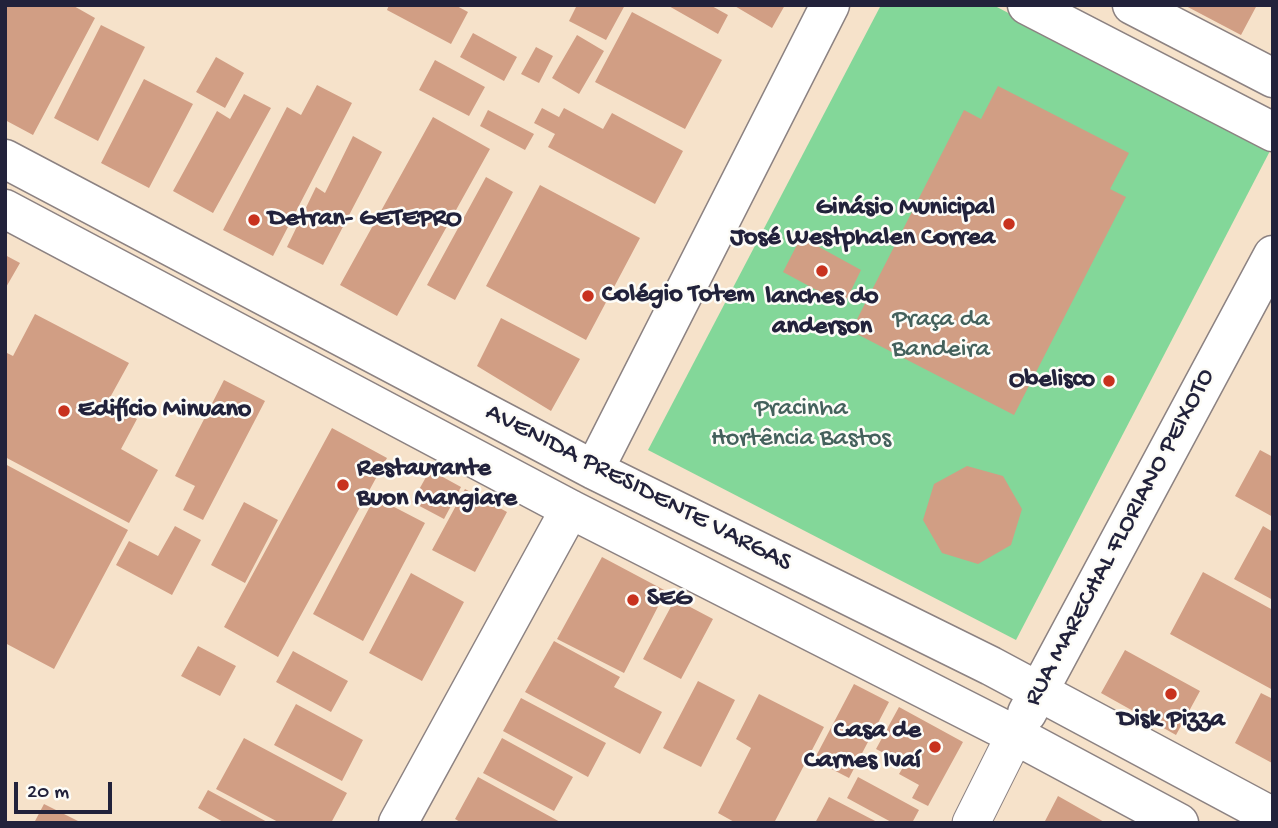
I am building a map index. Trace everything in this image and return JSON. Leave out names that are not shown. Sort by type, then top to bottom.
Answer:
[{"type":"street","points":[[398,823],[570,509],[586,512],[603,502],[605,483],[594,470],[830,5]]},
{"type":"street","points":[[1027,5],[1273,132]]},
{"type":"street","points":[[1132,5],[1273,78]]},
{"type":"street","name":"AVENIDA PRESIDENTE VARGAS","points":[[5,159],[594,470],[978,660],[1273,817]]},
{"type":"street","name":"AVENIDA PRESIDENTE VARGAS","points":[[5,209],[570,509],[1015,735],[1179,823]]},
{"type":"street","name":"RUA MARECHAL FLORIANO PEIXOTO","points":[[971,823],[1015,735],[1273,255]]},
{"type":"green space","name":"Praça da Bandeira","points":[[881,5],[993,5],[1271,149],[1016,640],[648,450]]},
{"type":"building","points":[[5,5],[72,5],[95,18],[33,135],[5,120]]},
{"type":"building","points":[[389,5],[455,5],[468,12],[451,44],[387,10]]},
{"type":"building","points":[[577,5],[625,5],[606,40],[569,21]]},
{"type":"building","points":[[667,5],[710,5],[728,15],[718,34]]},
{"type":"building","points":[[733,5],[785,5],[772,28]]},
{"type":"building","points":[[1184,5],[1257,5],[1241,35]]},
{"type":"building","points":[[632,12],[722,60],[685,129],[595,82]]},
{"type":"building","points":[[101,25],[145,47],[98,141],[54,118]]},
{"type":"building","points":[[473,33],[517,57],[504,81],[460,57]]},
{"type":"building","points":[[577,35],[604,51],[579,94],[552,78]]},
{"type":"building","points":[[536,47],[553,56],[539,83],[521,74]]},
{"type":"building","points":[[216,57],[244,73],[225,108],[196,92]]},
{"type":"building","points":[[435,60],[485,87],[469,116],[419,90]]},
{"type":"building","points":[[144,79],[193,104],[149,188],[101,163]]},
{"type":"building","points":[[317,85],[352,103],[273,256],[223,230],[287,107],[301,115]]},
{"type":"building","name":"Ginásio Municipal José Westphalen Correa","points":[[998,86],[1129,153],[1110,189],[1126,197],[1014,415],[851,331],[964,110],[981,119]]},
{"type":"building","points":[[244,94],[271,108],[213,213],[173,191],[217,111],[230,119]]},
{"type":"building","points":[[542,108],[559,117],[564,108],[603,129],[612,113],[683,151],[655,204],[548,147],[555,134],[534,123]]},
{"type":"building","points":[[488,110],[534,134],[525,150],[480,126]]},
{"type":"building","points":[[433,117],[490,149],[397,316],[340,285]]},
{"type":"building","points":[[353,136],[382,152],[323,265],[287,247],[316,187],[325,193]]},
{"type":"building","points":[[486,177],[513,192],[455,300],[427,285]]},
{"type":"building","points":[[540,185],[640,238],[586,340],[486,286]]},
{"type":"building","name":"lanches do anderson","points":[[801,237],[861,270],[844,305],[783,272]]},
{"type":"building","points":[[5,255],[20,263],[5,289]]},
{"type":"building","name":"Edifício Minuano","points":[[35,314],[129,363],[107,403],[137,419],[121,449],[158,470],[129,523],[5,457],[5,352],[13,356]]},
{"type":"building","points":[[501,318],[580,359],[551,411],[477,366]]},
{"type":"building","points":[[224,380],[265,401],[203,520],[183,510],[195,486],[175,476]]},
{"type":"building","points":[[332,428],[387,458],[278,657],[224,627]]},
{"type":"building","points":[[1260,450],[1273,457],[1273,517],[1235,496]]},
{"type":"building","points":[[5,464],[128,530],[54,669],[5,643]]},
{"type":"building","points":[[967,466],[1003,476],[1022,509],[1011,545],[978,564],[942,553],[923,520],[934,484]]},
{"type":"building","points":[[430,470],[461,487],[444,519],[412,502]]},
{"type":"building","points":[[465,489],[507,512],[475,572],[432,550]]},
{"type":"building","points":[[375,497],[425,523],[363,641],[313,614]]},
{"type":"building","points":[[244,502],[278,520],[245,583],[211,565]]},
{"type":"building","points":[[175,526],[201,540],[172,595],[116,565],[129,541],[158,556]]},
{"type":"building","points":[[1263,526],[1273,532],[1273,600],[1234,579]]},
{"type":"building","points":[[602,557],[666,591],[624,673],[557,639]]},
{"type":"building","points":[[1203,572],[1273,610],[1273,690],[1170,634]]},
{"type":"building","points":[[411,573],[464,602],[422,681],[369,653]]},
{"type":"building","points":[[675,599],[713,619],[681,679],[643,659]]},
{"type":"building","points":[[554,641],[620,677],[614,687],[662,712],[640,754],[525,692]]},
{"type":"building","points":[[198,646],[236,666],[220,696],[181,676]]},
{"type":"building","points":[[1125,650],[1200,691],[1176,735],[1101,693]]},
{"type":"building","points":[[293,651],[348,681],[331,712],[276,682]]},
{"type":"building","points":[[698,681],[735,700],[701,767],[663,748]]},
{"type":"building","points":[[854,684],[889,702],[849,778],[814,760]]},
{"type":"building","points":[[1261,693],[1273,699],[1272,763],[1235,743]]},
{"type":"building","points":[[759,694],[824,727],[774,823],[736,823],[718,813],[751,748],[736,739]]},
{"type":"building","points":[[521,698],[606,743],[588,777],[503,731]]},
{"type":"building","points":[[296,704],[363,740],[342,781],[274,745]]},
{"type":"building","points":[[899,707],[963,742],[928,806],[912,798],[919,785],[899,774],[905,764],[876,749]]},
{"type":"building","points":[[244,738],[347,793],[331,823],[280,823],[216,789]]},
{"type":"building","points":[[502,738],[573,777],[554,811],[483,773]]},
{"type":"building","points":[[478,777],[562,823],[462,823],[455,819]]},
{"type":"building","points":[[858,777],[919,810],[912,823],[893,823],[847,798]]},
{"type":"building","points":[[208,790],[269,823],[225,823],[198,808]]},
{"type":"building","points":[[1058,796],[1106,823],[1044,823]]},
{"type":"building","points":[[829,797],[879,823],[815,823]]},
{"type":"building","points":[[44,804],[82,823],[34,823]]},
{"type":"place","name":"Detran- GETEPRO","points":[[254,220]]},
{"type":"place","name":"Ginásio Municipal José Westphalen Correa","points":[[1009,224]]},
{"type":"place","name":"lanches do anderson","points":[[822,271]]},
{"type":"place","name":"Colégio Totem","points":[[588,296]]},
{"type":"place","name":"Obelisco","points":[[1109,381]]},
{"type":"place","name":"Edifício Minuano","points":[[64,411]]},
{"type":"place","name":"Restaurante Buon Mangiare","points":[[343,485]]},
{"type":"place","name":"SEG","points":[[633,600]]},
{"type":"place","name":"Disk Pizza","points":[[1171,694]]},
{"type":"place","name":"Casa de Carnes Ivaí","points":[[935,747]]},
{"type":"park label","name":"Pracinha Hortência Bastos","points":[[801,425]]}]
